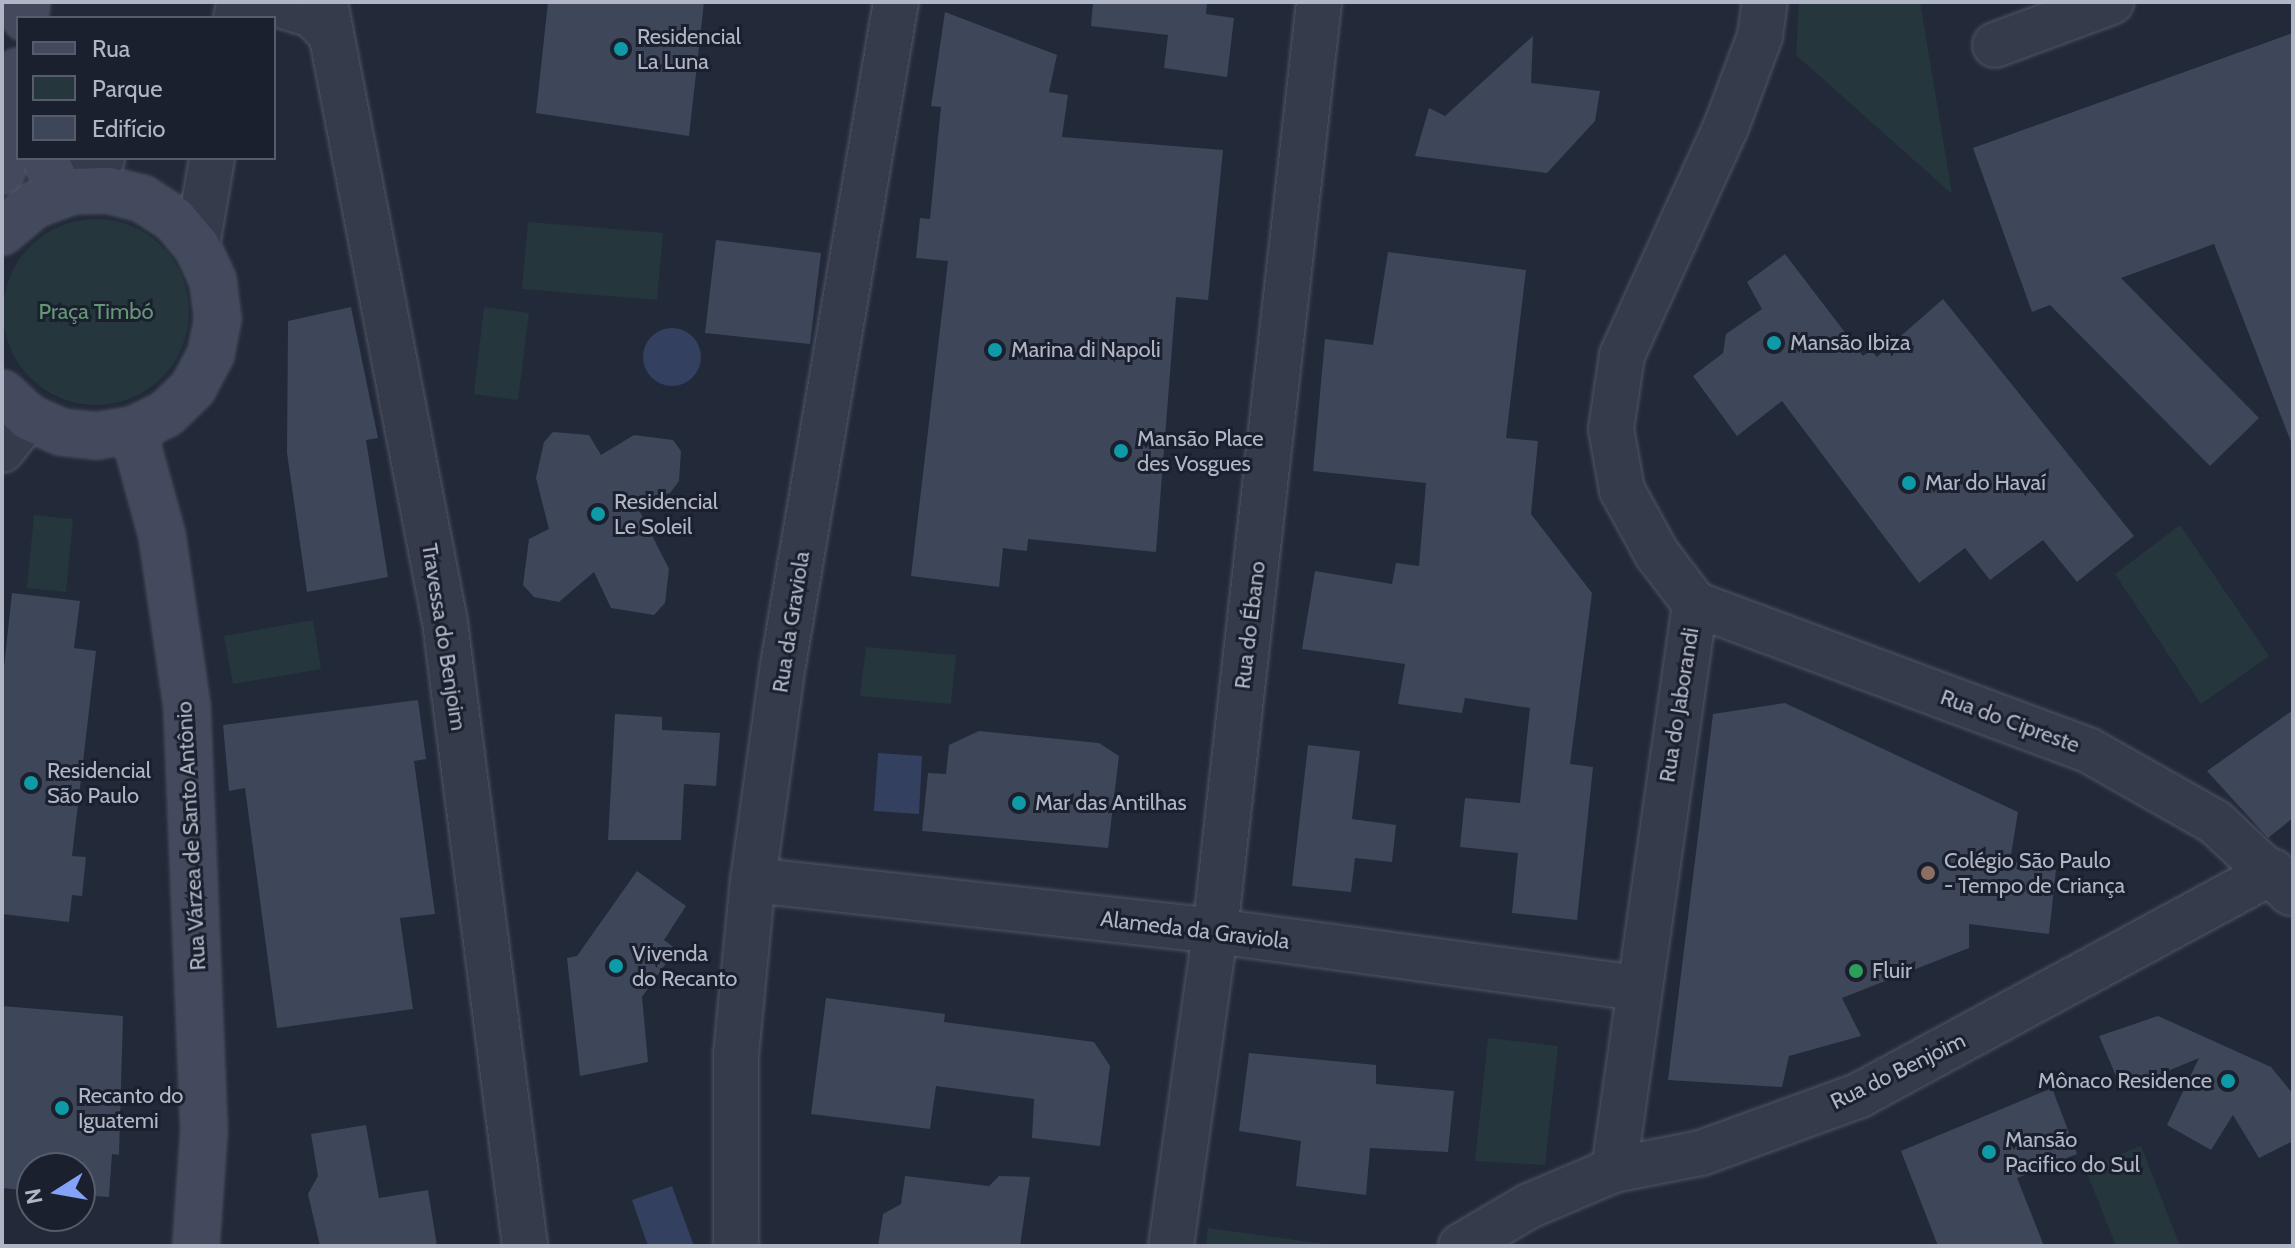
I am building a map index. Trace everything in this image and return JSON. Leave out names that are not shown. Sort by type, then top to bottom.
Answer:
[{"type":"street","name":"Rua da Graviola","points":[[736,1246],[736,1055],[753,880],[783,665],[896,2]]},
{"type":"street","name":"Rua do Ébano","points":[[1171,1246],[1215,931],[1319,2]]},
{"type":"street","name":"Rua do Jaborandi","points":[[1614,1170],[1636,988],[1695,604],[1657,554],[1622,490],[1611,429],[1622,355],[1726,127],[1760,36],[1765,2]]},
{"type":"street","points":[[1995,45],[2111,2]]},
{"type":"street","name":"Travessa do Benjoim","points":[[247,8],[328,18],[445,622],[525,1246]]},
{"type":"street","points":[[2,171],[16,84]]},
{"type":"street","points":[[2,232],[59,181],[98,160]]},
{"type":"street","points":[[197,246],[212,160]]},
{"type":"street","points":[[11,420],[61,432],[97,436],[133,430],[175,405],[211,354],[218,318],[213,280],[197,246],[174,219],[143,199],[59,181]]},
{"type":"street","name":"Rua Várzea de Santo Antônio","points":[[133,430],[162,535],[187,707],[204,1131],[196,1246]]},
{"type":"street","name":"Rua do Cipreste","points":[[1695,604],[2088,750],[2203,814],[2283,884]]},
{"type":"street","name":"Alameda da Graviola","points":[[753,880],[1215,931],[1636,988]]},
{"type":"street","name":"Rua do Benjoim","points":[[1461,1246],[1529,1206],[1614,1170],[1701,1153],[1858,1096],[2283,884]]},
{"type":"green space","points":[[1799,2],[1920,2],[1952,194],[1796,55]]},
{"type":"green space","name":"Praça Timbó","points":[[96,219],[132,226],[162,246],[182,276],[189,312],[182,348],[162,378],[132,398],[96,405],[60,398],[30,378],[10,348],[3,312],[10,276],[30,246],[60,226]]},
{"type":"green space","points":[[528,222],[663,233],[657,300],[522,289]]},
{"type":"green space","points":[[484,307],[529,313],[518,400],[474,394]]},
{"type":"green space","points":[[34,515],[73,519],[66,592],[27,588]]},
{"type":"green space","points":[[2180,525],[2269,656],[2201,704],[2115,574]]},
{"type":"green space","points":[[313,620],[321,669],[233,684],[224,636]]},
{"type":"green space","points":[[866,647],[956,655],[951,704],[860,696]]},
{"type":"green space","points":[[1488,1038],[1558,1046],[1545,1165],[1475,1161]]},
{"type":"green space","points":[[2141,1146],[2180,1246],[2116,1246],[2085,1168]]},
{"type":"green space","points":[[1208,1228],[1339,1246],[1206,1246]]},
{"type":"water","points":[[672,328],[693,336],[701,357],[693,378],[672,386],[651,378],[643,357],[651,336]]},
{"type":"water","points":[[878,753],[922,756],[919,814],[874,811]]},
{"type":"water","points":[[672,1186],[694,1246],[648,1246],[632,1200]]},
{"type":"building","name":"Residencial La Luna","points":[[548,2],[704,2],[689,136],[536,113]]},
{"type":"building","points":[[1093,2],[1207,2],[1206,14],[1234,18],[1227,77],[1164,68],[1168,35],[1091,26]]},
{"type":"building","points":[[945,12],[1057,55],[1049,92],[1068,95],[1062,137],[1223,150],[1208,300],[1176,297],[1156,552],[1028,539],[1027,551],[1003,548],[999,587],[911,576],[948,261],[916,258],[920,218],[930,219],[941,107],[931,106]]},
{"type":"building","points":[[2293,33],[2293,447],[2214,244],[2121,278],[2259,418],[2210,466],[2050,305],[2032,312],[1973,148]]},
{"type":"building","points":[[1533,36],[1531,83],[1600,91],[1595,121],[1547,173],[1415,156],[1429,108],[1445,116]]},
{"type":"building","points":[[716,240],[821,253],[810,344],[705,333]]},
{"type":"building","points":[[1388,252],[1526,270],[1506,438],[1538,441],[1531,514],[1592,593],[1570,764],[1593,767],[1577,920],[1512,913],[1518,853],[1460,847],[1465,798],[1520,803],[1530,708],[1465,698],[1462,713],[1398,704],[1405,664],[1302,649],[1315,571],[1392,584],[1396,563],[1419,566],[1426,483],[1313,471],[1325,339],[1373,345]]},
{"type":"building","points":[[1785,254],[1863,356],[1871,350],[1877,357],[1943,299],[2134,536],[2077,582],[2043,540],[1990,580],[1965,548],[1919,583],[1782,401],[1737,436],[1693,376],[1723,353],[1726,334],[1762,309],[1747,282]]},
{"type":"building","points":[[351,307],[378,438],[366,440],[388,577],[307,592],[287,453],[288,321]]},
{"type":"building","name":"Residencial Le Soleil","points":[[553,432],[589,435],[601,455],[634,435],[673,440],[681,451],[679,481],[670,493],[634,500],[669,569],[665,603],[654,615],[611,608],[594,572],[559,602],[534,597],[523,585],[529,539],[549,529],[536,478],[544,442]]},
{"type":"building","name":"Residencial São Paulo","points":[[12,593],[80,601],[74,648],[96,651],[72,856],[86,857],[82,896],[72,895],[69,922],[2,914],[2,685]]},
{"type":"building","points":[[418,700],[426,759],[414,761],[435,914],[400,918],[413,1009],[277,1028],[245,788],[229,791],[223,725]]},
{"type":"building","name":"Colégio São Paulo - Tempo de Criança","points":[[1785,703],[2018,812],[2010,861],[2056,870],[2049,934],[1969,924],[1969,948],[1842,998],[1861,1036],[1789,1056],[1782,1087],[1668,1080],[1713,714]]},
{"type":"building","points":[[2293,710],[2293,818],[2268,838],[2207,771]]},
{"type":"building","points":[[615,714],[662,717],[662,730],[720,733],[716,786],[684,784],[681,840],[608,840]]},
{"type":"building","name":"Mar das Antilhas","points":[[979,731],[1099,743],[1119,756],[1108,848],[922,831],[928,773],[946,774],[949,745]]},
{"type":"building","points":[[1308,745],[1360,751],[1352,819],[1396,825],[1392,862],[1355,858],[1351,892],[1292,886]]},
{"type":"building","name":"Vivenda do Recanto","points":[[637,871],[686,906],[664,940],[676,949],[642,997],[648,1062],[580,1076],[567,958],[577,956]]},
{"type":"building","points":[[826,998],[945,1014],[944,1022],[1094,1042],[1110,1066],[1100,1146],[1032,1138],[1034,1099],[936,1086],[930,1129],[811,1114]]},
{"type":"building","name":"Recanto do Iguatemi","points":[[2,1006],[123,1016],[119,1155],[112,1154],[109,1197],[96,1196],[96,1152],[16,1152],[16,1189],[2,1188]]},
{"type":"building","name":"Mônaco Residence","points":[[2158,1016],[2271,1067],[2293,1094],[2293,1141],[2259,1158],[2233,1115],[2211,1150],[2167,1125],[2199,1058],[2122,1090],[2099,1036]]},
{"type":"building","points":[[1249,1053],[1376,1065],[1376,1084],[1454,1091],[1448,1152],[1370,1148],[1366,1195],[1296,1186],[1301,1141],[1239,1131]]},
{"type":"building","name":"Mansão Pacifico do Sul","points":[[2052,1088],[2077,1154],[2017,1178],[2044,1246],[1938,1246],[1901,1151]]},
{"type":"building","points":[[366,1125],[379,1198],[428,1190],[437,1246],[320,1246],[308,1194],[318,1176],[311,1134]]},
{"type":"building","points":[[905,1176],[989,1186],[999,1176],[1030,1177],[1020,1246],[878,1246],[883,1214],[901,1204]]},
{"type":"place","name":"Residencial La Luna","points":[[621,49]]},
{"type":"place","name":"Mansão Ibiza","points":[[1774,343]]},
{"type":"place","name":"Marina di Napoli","points":[[995,350]]},
{"type":"place","name":"Mansão Place des Vosgues","points":[[1121,451]]},
{"type":"place","name":"Mar do Havaí","points":[[1909,483]]},
{"type":"place","name":"Residencial Le Soleil","points":[[598,514]]},
{"type":"place","name":"Residencial São Paulo","points":[[31,783]]},
{"type":"place","name":"Mar das Antilhas","points":[[1019,803]]},
{"type":"place","name":"Colégio São Paulo - Tempo de Criança","points":[[1928,873]]},
{"type":"place","name":"Vivenda do Recanto","points":[[616,966]]},
{"type":"place","name":"Fluir","points":[[1856,971]]},
{"type":"place","name":"Mônaco Residence","points":[[2228,1081]]},
{"type":"place","name":"Recanto do Iguatemi","points":[[62,1108]]},
{"type":"place","name":"Mansão Pacifico do Sul","points":[[1989,1152]]}]
